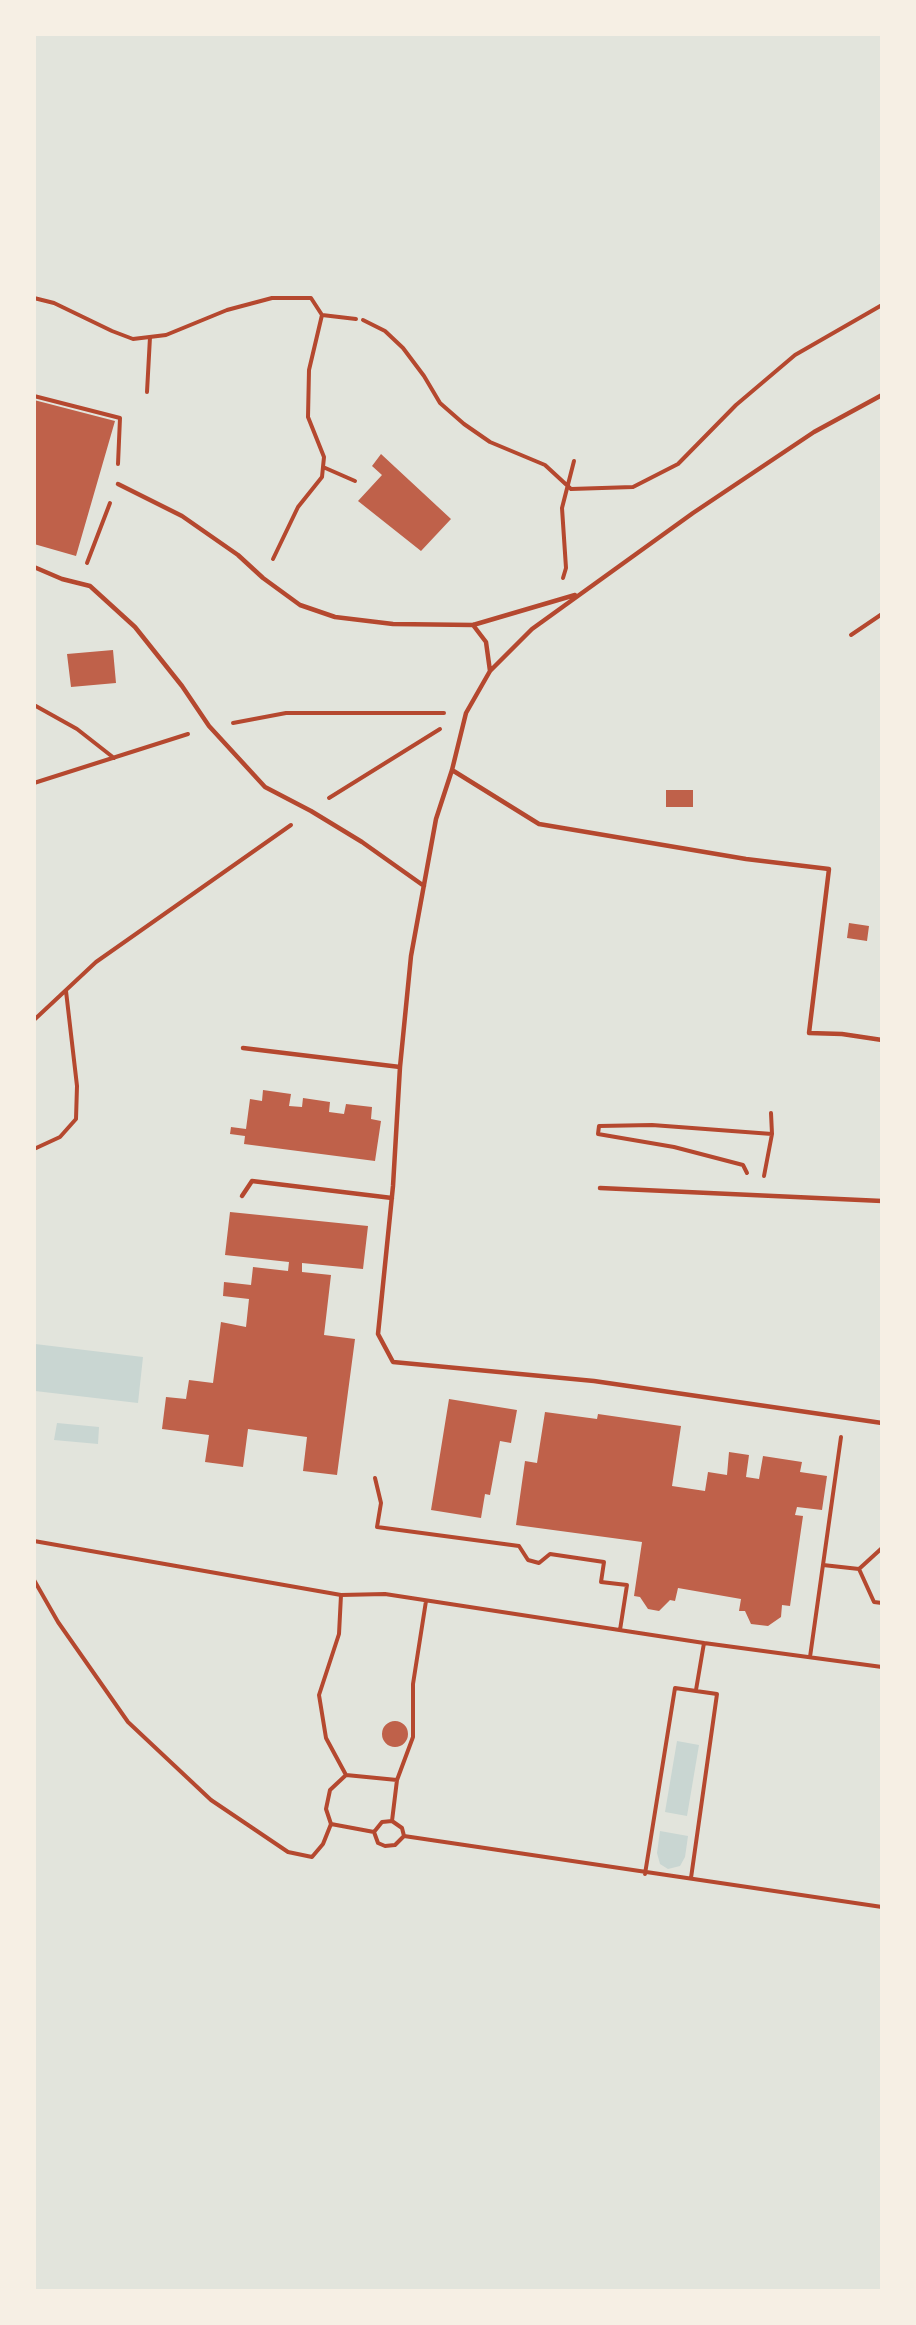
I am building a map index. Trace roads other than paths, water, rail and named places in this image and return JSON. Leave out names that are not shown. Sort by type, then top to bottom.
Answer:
[{"type":"lane","points":[[882,395],[814,432],[579,593],[532,629],[490,671],[466,713],[452,770],[436,819],[411,957],[400,1067],[392,1198],[378,1334],[393,1362],[594,1381],[882,1423]]},
{"type":"lane","points":[[118,484],[182,516],[238,555],[263,578],[300,605],[335,617],[393,624],[474,625],[579,593]]},
{"type":"lane","points":[[34,567],[62,579],[90,586],[135,627],[182,686],[210,726],[265,788],[311,811],[362,842],[424,886]]},
{"type":"lane","points":[[474,625],[486,642],[490,671]]},
{"type":"lane","points":[[452,770],[539,824],[746,859],[829,869],[809,1033],[842,1034],[882,1040]]},
{"type":"lane","points":[[243,1047],[400,1067]]},
{"type":"lane","points":[[242,1196],[252,1181],[392,1198]]},
{"type":"lane","points":[[600,1188],[882,1201]]}]
